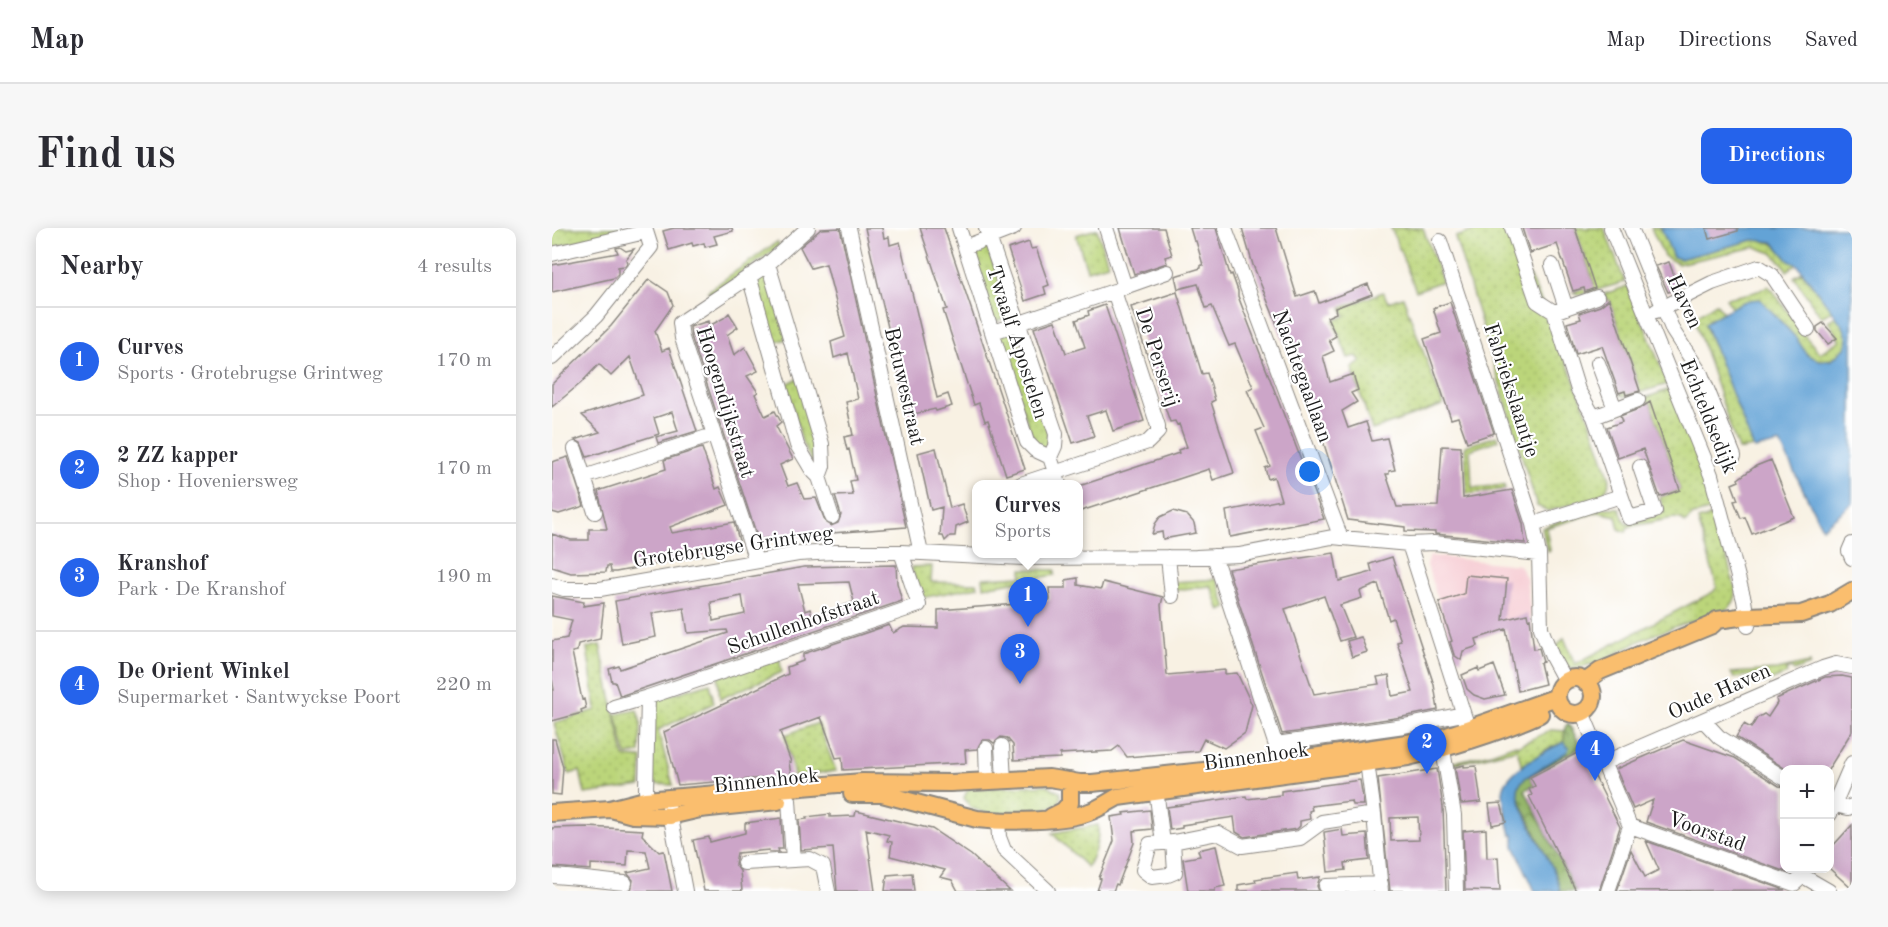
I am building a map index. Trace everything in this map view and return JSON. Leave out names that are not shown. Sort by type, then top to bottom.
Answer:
[{"type":"main road","points":[[1588,685],[1600,671],[1712,625],[1717,620],[1747,621],[1790,613],[1794,615],[1830,604],[1852,591]]},
{"type":"main road","points":[[1573,678],[1581,679],[1588,685],[1592,699],[1589,707],[1582,712],[1568,712],[1558,701],[1558,689],[1565,681],[1573,678]]},
{"type":"main road","points":[[1468,728],[1558,701]]},
{"type":"main road","name":"Binnenhoek","points":[[552,813],[610,809],[645,800],[862,782],[963,783],[1049,778],[1092,783],[1155,784],[1408,757],[1442,749],[1468,728]]},
{"type":"main road","name":"Binnenhoek","points":[[610,809],[633,815],[670,816],[700,809],[865,792],[882,794],[998,824],[1082,814],[1155,784],[1259,765],[1442,749]]},
{"type":"main road","points":[[1048,819],[1063,811],[1070,803],[1070,781]]},
{"type":"main road","points":[[961,816],[953,798],[955,790],[963,783]]},
{"type":"street","points":[[808,228],[768,264],[822,444],[824,466],[819,477]]},
{"type":"street","name":"Betuwestraat","points":[[849,228],[921,553]]},
{"type":"street","name":"Twaalf Apostelen","points":[[959,228],[1027,441],[1035,450],[1050,457]]},
{"type":"street","points":[[965,247],[988,233],[1014,228]]},
{"type":"street","points":[[1106,228],[1120,289]]},
{"type":"street","name":"Nachtegaallaan","points":[[1225,228],[1341,538]]},
{"type":"street","points":[[1512,228],[1537,301],[1560,310],[1597,297]]},
{"type":"street","name":"Echteldsedijk","points":[[1611,228],[1711,475],[1747,621]]},
{"type":"street","name":"Haven","points":[[1631,228],[1673,331],[1701,374],[1734,456]]},
{"type":"street","points":[[552,254],[645,230],[651,247],[596,316],[552,358]]},
{"type":"street","name":"Twaalf Apostelen","points":[[988,233],[1056,434],[1055,446],[1050,457],[1057,479]]},
{"type":"street","name":"Fabriekslaantje","points":[[1440,241],[1533,524],[1539,554],[1541,628],[1548,649],[1565,681]]},
{"type":"street","name":"Hoogendijkstraat","points":[[756,561],[682,338],[680,323],[768,264]]},
{"type":"street","points":[[1552,265],[1578,390],[1594,417],[1629,518],[1655,510],[1640,467]]},
{"type":"street","points":[[1646,316],[1712,283],[1759,267],[1772,275],[1808,329]]},
{"type":"street","name":"De Perserij","points":[[993,332],[1167,272]]},
{"type":"street","points":[[749,276],[797,445],[812,470],[819,477],[832,518]]},
{"type":"street","name":"De Perserij","points":[[1057,479],[1148,441],[1158,432],[1120,289]]},
{"type":"street","points":[[1598,363],[1615,409]]},
{"type":"street","points":[[1594,417],[1638,400]]},
{"type":"street","points":[[584,477],[713,435]]},
{"type":"street","points":[[575,449],[595,512]]},
{"type":"street","points":[[1533,524],[1621,496]]},
{"type":"street","name":"Grotebrugse Grintweg","points":[[1083,551],[1168,557],[1239,555],[1326,538],[1409,544]]},
{"type":"street","points":[[1468,728],[1409,544],[1434,543],[1539,554]]},
{"type":"street","points":[[1852,544],[1849,551],[1852,558]]},
{"type":"street","name":"Grotebrugse Grintweg","points":[[552,585],[564,589],[600,589],[798,554],[902,552],[972,556]]},
{"type":"street","name":"Schullenhofstraat","points":[[614,707],[919,604],[902,552]]},
{"type":"street","name":"Binnenhoek","points":[[1214,556],[1278,749],[1404,726],[1468,728]]},
{"type":"street","points":[[1168,557],[1172,596]]},
{"type":"street","name":"Oude Haven","points":[[1603,764],[1823,668],[1836,664],[1852,667]]},
{"type":"street","points":[[646,791],[648,697]]},
{"type":"street","points":[[1582,712],[1630,826],[1608,891]]},
{"type":"street","points":[[1703,720],[1723,739],[1780,775]]},
{"type":"street","points":[[1002,746],[1004,780]]},
{"type":"street","points":[[986,748],[987,781]]},
{"type":"street","points":[[1442,749],[1454,815],[1456,891]]},
{"type":"street","points":[[1326,886],[1381,887],[1367,762]]},
{"type":"street","points":[[1834,802],[1852,764]]},
{"type":"street","points":[[1155,784],[1168,842],[1218,834],[1242,846],[1300,838],[1322,822],[1374,814]]},
{"type":"street","points":[[667,799],[686,891]]},
{"type":"street","points":[[789,800],[793,860]]},
{"type":"street","points":[[1834,808],[1852,806]]},
{"type":"street","points":[[998,824],[999,837],[1004,850],[1048,891]]},
{"type":"street","name":"Voorstad","points":[[1630,826],[1829,891]]},
{"type":"street","points":[[744,863],[810,859],[823,866],[828,891]]},
{"type":"street","points":[[552,876],[577,877],[595,886],[625,883]]},
{"type":"shaded area","points":[[1430,556],[1519,565],[1526,577],[1531,617],[1450,640],[1427,565]]},
{"type":"green space","points":[[552,228],[634,228],[552,248]]},
{"type":"green space","points":[[1391,228],[1423,228],[1442,281],[1416,291]]},
{"type":"green space","points":[[1483,228],[1506,228],[1548,315],[1591,423],[1610,479],[1607,489],[1601,496],[1548,511],[1537,506],[1455,237]]},
{"type":"green space","points":[[1575,228],[1604,228],[1625,282],[1580,295],[1573,292],[1594,284]]},
{"type":"green space","points":[[1651,228],[1661,228],[1673,256],[1680,259],[1753,240],[1770,242],[1797,264],[1787,271],[1772,253],[1755,247],[1678,264],[1664,256]]},
{"type":"green space","points":[[1097,229],[1108,264],[1087,270],[1076,235]]},
{"type":"green space","points":[[777,242],[780,246],[712,295],[708,291]]},
{"type":"green space","points":[[988,247],[1010,316],[994,322],[971,253]]},
{"type":"green space","points":[[767,272],[787,339],[773,343],[755,279]]},
{"type":"green space","points":[[1802,272],[1832,311],[1821,317],[1794,277]]},
{"type":"green space","points":[[1628,286],[1668,384],[1625,397],[1618,394],[1639,387],[1609,299],[1606,300],[1604,294]]},
{"type":"green space","points":[[1768,286],[1820,353],[1840,340],[1828,321],[1836,316],[1844,326],[1848,337],[1845,350],[1840,355],[1827,360],[1813,358],[1805,352],[1796,338],[1761,300],[1750,300],[1732,309],[1726,298],[1755,292]]},
{"type":"green space","points":[[1383,292],[1388,302],[1403,297],[1443,405],[1372,430],[1352,368],[1361,362],[1357,356],[1348,358],[1333,321],[1345,316],[1342,308]]},
{"type":"green space","points":[[1716,303],[1724,313],[1709,319],[1705,325],[1754,447],[1738,450],[1697,327],[1695,317]]},
{"type":"green space","points":[[1015,330],[1049,434],[1049,446],[1046,449],[1033,440],[999,336]]},
{"type":"green space","points":[[798,378],[817,445],[820,467],[814,466],[802,442],[787,384]]},
{"type":"green space","points":[[1670,389],[1709,487],[1707,491],[1713,510],[1693,515],[1685,523],[1681,519],[1674,518],[1628,527],[1626,532],[1619,529],[1616,516],[1598,512],[1546,528],[1550,550],[1547,551],[1542,528],[1570,517],[1599,509],[1619,508],[1626,524],[1664,512],[1660,497],[1680,490],[1650,402],[1647,403],[1645,398]]},
{"type":"green space","points":[[1497,436],[1498,440],[1470,450],[1472,488],[1504,485],[1505,489],[1467,494],[1465,446]]},
{"type":"green space","points":[[1715,515],[1736,591],[1735,600],[1731,606],[1726,610],[1646,638],[1590,665],[1569,668],[1561,661],[1557,646],[1564,638],[1575,664],[1713,592],[1717,587],[1698,520]]},
{"type":"green space","points":[[932,566],[931,582],[977,583],[978,587],[921,598],[911,567]]},
{"type":"green space","points":[[1022,569],[1055,570],[1055,575],[984,587],[983,578],[1022,576]]},
{"type":"green space","points":[[1217,579],[1227,608],[1220,611],[1211,586],[1175,590],[1173,582]]},
{"type":"green space","points":[[600,645],[624,757],[642,758],[641,786],[585,794],[580,771],[569,774],[554,723],[596,710],[587,648]]},
{"type":"green space","points":[[779,657],[782,672],[720,699],[718,677]]},
{"type":"green space","points":[[1810,663],[1794,671],[1791,668],[1786,670],[1787,674],[1765,683],[1760,676],[1734,678],[1731,673],[1777,670]]},
{"type":"green space","points":[[710,683],[714,703],[658,730],[673,785],[650,784],[651,701]]},
{"type":"green space","points":[[637,710],[641,723],[640,753],[626,755],[616,714]]},
{"type":"green space","points":[[818,723],[836,771],[794,776],[785,735]]},
{"type":"green space","points":[[1568,723],[1582,747],[1530,776],[1534,785],[1525,790],[1575,891],[1560,891],[1557,878],[1518,796],[1518,786],[1525,778],[1567,752],[1568,748],[1564,742],[1565,727]]},
{"type":"green space","points":[[1551,730],[1565,731],[1564,742],[1547,749],[1522,767],[1517,749],[1450,765],[1450,763],[1516,744],[1517,746]]},
{"type":"green space","points":[[1047,785],[1060,792],[1061,797],[1058,804],[1046,809],[1023,809],[1015,814],[989,814],[971,808],[964,798],[968,789]]},
{"type":"green space","points":[[1098,825],[1096,847],[1087,867],[1052,833]]},
{"type":"water","points":[[1661,228],[1852,228],[1852,504],[1822,528],[1780,443],[1754,449],[1705,324],[1742,302],[1760,299],[1797,339],[1807,355],[1821,361],[1832,360],[1846,347],[1848,339],[1843,326],[1797,264],[1789,261],[1773,242],[1753,240],[1680,259],[1673,257]]},
{"type":"water","points":[[1564,742],[1569,748],[1567,752],[1525,778],[1518,786],[1523,810],[1551,865],[1560,891],[1535,891],[1514,846],[1514,835],[1511,835],[1503,792],[1505,784],[1518,769]]},
{"type":"building","points":[[674,228],[732,228],[733,231],[714,236],[717,244],[705,247],[704,243],[693,246],[692,243],[669,250],[663,231]]},
{"type":"building","points":[[840,228],[906,527],[758,539],[690,327],[708,321],[709,326],[729,313],[738,327],[727,335],[734,355],[745,347],[758,371],[747,376],[758,392],[755,394],[765,416],[775,411],[781,422],[776,426],[793,459],[780,465],[788,486],[797,483],[804,499],[816,498],[826,523],[831,526],[838,523],[841,515],[835,496],[853,495],[850,481],[856,480],[844,437],[853,435],[846,402],[858,399],[848,353],[834,358],[831,342],[845,337],[826,264],[811,268],[800,247],[821,229]]},
{"type":"building","points":[[865,228],[882,228],[884,238],[889,237],[890,245],[900,242],[937,398],[948,394],[952,406],[936,411],[935,409],[908,414]]},
{"type":"building","points":[[920,228],[944,228],[1025,469],[1006,475],[988,420],[985,421],[979,403],[974,405],[943,310],[947,309]]},
{"type":"building","points":[[1120,228],[1164,228],[1172,255],[1165,257],[1167,263],[1134,274]]},
{"type":"building","points":[[1190,228],[1216,228],[1230,275],[1232,274],[1238,296],[1324,519],[1230,537],[1226,511],[1281,500],[1274,477],[1268,479],[1265,468],[1270,466],[1256,431],[1264,428],[1247,390],[1253,387],[1235,344],[1229,346],[1212,306],[1206,308],[1198,284],[1178,289],[1175,276],[1201,268],[1203,265]]},
{"type":"building","points":[[1242,228],[1276,228],[1297,297],[1315,291],[1319,303],[1368,284],[1372,294],[1335,308],[1336,313],[1327,317],[1336,336],[1329,340],[1334,351],[1323,356],[1330,382],[1353,374],[1358,390],[1351,393],[1357,402],[1342,411],[1348,428],[1366,422],[1372,441],[1387,438],[1395,470],[1386,474],[1397,507],[1438,506],[1442,446],[1461,447],[1463,498],[1512,490],[1523,524],[1525,543],[1435,534],[1435,532],[1405,531],[1405,527],[1348,520],[1318,425],[1300,381],[1307,378],[1296,351],[1289,354],[1253,265]]},
{"type":"building","points":[[1522,228],[1575,228],[1595,288],[1585,292],[1584,288],[1573,291],[1557,244],[1530,253]]},
{"type":"building","points":[[1706,228],[1738,228],[1738,231],[1709,239]]},
{"type":"building","points":[[1029,242],[1031,249],[1036,248],[1049,285],[1044,287],[1046,294],[1025,301],[1008,249]]},
{"type":"building","points":[[620,247],[626,251],[634,249],[626,259],[625,266],[618,267],[618,274],[614,278],[552,292],[552,265],[618,253],[616,248]]},
{"type":"building","points":[[1669,262],[1679,289],[1668,292],[1656,266]]},
{"type":"building","points":[[649,279],[668,292],[673,305],[655,331],[662,351],[669,348],[697,431],[658,443],[656,437],[678,431],[672,412],[654,418],[659,434],[587,457],[581,443],[575,440],[600,432],[582,415],[643,395],[630,357],[611,376],[599,364],[581,383],[552,407],[552,384],[611,326]]},
{"type":"building","points":[[1177,292],[1202,374],[1207,373],[1211,385],[1215,400],[1211,402],[1234,473],[1213,480],[1209,469],[1083,510],[1083,485],[1179,453],[1178,450],[1187,447],[1179,424],[1177,425],[1175,421],[1170,422],[1131,307]]},
{"type":"building","points":[[1609,299],[1640,391],[1626,395],[1625,391],[1619,393],[1602,346],[1576,354],[1567,323],[1581,319],[1579,313],[1600,306]]},
{"type":"building","points":[[1450,302],[1494,433],[1467,442],[1458,417],[1451,419],[1424,339],[1441,333],[1433,308]]},
{"type":"building","points":[[1105,305],[1144,421],[1113,431],[1106,410],[1087,416],[1094,436],[1073,443],[1034,328],[1055,321],[1066,353],[1085,347],[1076,320],[1089,315],[1088,311]]},
{"type":"building","points":[[1823,323],[1837,338],[1828,344],[1817,331],[1817,327]]},
{"type":"building","points":[[1650,402],[1680,490],[1660,497],[1643,449],[1618,458],[1607,427],[1622,422],[1620,416]]},
{"type":"building","points":[[702,448],[716,489],[720,487],[728,505],[670,527],[672,533],[734,522],[741,548],[616,572],[611,572],[610,566],[607,566],[606,572],[571,573],[552,567],[552,534],[571,540],[589,540],[589,529],[607,529],[598,491],[666,469],[664,460]]},
{"type":"building","points":[[936,448],[950,508],[962,504],[968,522],[956,527],[955,536],[950,536],[945,541],[943,536],[940,536],[942,507],[931,510],[918,453]]},
{"type":"building","points":[[568,457],[584,506],[559,514],[552,512],[552,462]]},
{"type":"building","points":[[1771,460],[1794,517],[1752,534],[1745,517],[1741,518],[1734,501],[1738,500],[1732,484],[1756,466]]},
{"type":"building","points":[[1173,511],[1187,515],[1194,523],[1196,533],[1163,539],[1162,532],[1152,534],[1160,517]]},
{"type":"building","points":[[1334,553],[1339,581],[1372,572],[1370,564],[1392,557],[1434,685],[1438,710],[1282,734],[1228,569]],"holes":[[[1378,584],[1389,620],[1393,618],[1401,641],[1397,642],[1413,692],[1392,696],[1389,675],[1377,677],[1379,684],[1314,694],[1285,609],[1324,596],[1340,641],[1353,637],[1340,605],[1362,598],[1360,591]]]},
{"type":"building","points":[[896,565],[897,583],[902,601],[620,696],[615,682],[612,682],[609,669],[619,666],[620,669],[728,633],[727,630],[688,633],[684,608],[652,613],[656,637],[622,644],[615,601],[804,567]],"holes":[[[849,582],[854,602],[812,616],[810,609],[805,611],[798,584]],[[742,596],[745,614],[713,621],[711,602]]]},
{"type":"building","points":[[1466,575],[1507,579],[1503,620],[1527,614],[1528,619],[1530,618],[1534,649],[1539,648],[1545,684],[1518,691],[1506,629],[1476,639],[1478,646],[1463,651],[1461,660],[1454,655],[1450,642],[1452,641],[1439,602],[1464,594]]},
{"type":"building","points":[[1078,578],[1078,585],[1101,589],[1103,582],[1163,597],[1161,605],[1167,675],[1225,670],[1225,674],[1237,673],[1252,705],[1245,733],[1224,748],[1204,739],[1198,751],[1127,757],[1119,746],[1112,751],[1060,754],[1060,758],[1014,760],[1013,745],[1007,738],[1001,737],[994,743],[990,740],[982,740],[977,749],[965,750],[966,763],[843,770],[842,757],[836,758],[821,717],[780,732],[791,762],[789,762],[791,776],[678,785],[664,732],[788,674],[787,667],[803,661],[803,654],[889,625],[893,633],[904,627],[938,628],[938,610],[1045,602],[1044,600],[1050,600],[1049,588],[1066,588],[1066,580]]},
{"type":"building","points":[[552,596],[584,602],[583,606],[604,603],[600,639],[578,644],[577,651],[572,652],[582,700],[584,699],[586,708],[581,710],[582,713],[552,721],[552,690],[554,690],[552,641],[567,638],[572,620],[552,616]]},
{"type":"building","points":[[1361,637],[1367,652],[1352,657],[1347,641]]},
{"type":"building","points":[[1494,665],[1505,695],[1485,699],[1474,695],[1467,689],[1462,675],[1478,668],[1479,671]]},
{"type":"building","points":[[1825,677],[1852,678],[1852,731],[1831,765],[1780,765],[1736,737],[1744,724],[1751,728],[1757,718],[1764,714],[1768,717],[1777,703],[1776,699]]},
{"type":"building","points":[[552,739],[555,739],[563,767],[561,795],[552,794]]},
{"type":"building","points":[[1683,740],[1735,758],[1780,786],[1780,870],[1646,822],[1653,800],[1633,809],[1616,769]]},
{"type":"building","points":[[1585,749],[1593,765],[1590,767],[1620,827],[1599,891],[1576,891],[1529,796],[1532,795],[1529,789],[1535,786],[1530,777]]},
{"type":"building","points":[[1464,765],[1464,767],[1476,766],[1481,802],[1461,804],[1455,767]]},
{"type":"building","points":[[1437,769],[1443,807],[1446,891],[1390,891],[1378,778]],"holes":[[[1418,817],[1419,840],[1391,841],[1390,818]]]},
{"type":"building","points":[[1360,780],[1364,805],[1352,805],[1351,801],[1311,806],[1310,819],[1300,821],[1297,829],[1244,837],[1236,832],[1234,817],[1182,825],[1182,828],[1170,830],[1167,807],[1246,796],[1247,799],[1281,795],[1281,791]]},
{"type":"building","points":[[1501,803],[1506,822],[1492,825],[1489,804]]},
{"type":"building","points":[[1150,810],[1152,829],[1133,831],[1134,843],[1118,885],[1116,884],[1113,891],[1097,891],[1101,879],[1099,878],[1114,841],[1111,817],[1124,815],[1123,813]]},
{"type":"building","points":[[856,811],[932,829],[971,855],[1010,891],[958,891],[952,880],[940,877],[945,870],[890,856],[892,842],[887,841],[889,835],[866,829],[875,891],[837,891],[833,848],[801,850],[799,820],[830,814],[830,817],[855,816]]},
{"type":"building","points":[[781,818],[783,849],[778,849],[779,852],[769,852],[769,850],[737,853],[735,864],[740,871],[742,891],[704,891],[693,840],[709,837],[710,842],[745,833],[745,823]]},
{"type":"building","points":[[1852,825],[1852,889],[1834,873],[1834,845]]},
{"type":"building","points":[[552,828],[643,830],[642,835],[659,852],[664,851],[672,891],[631,891],[633,880],[627,873],[650,868],[646,851],[628,850],[627,866],[591,864],[591,870],[552,867]]},
{"type":"building","points":[[1342,829],[1343,836],[1367,834],[1369,860],[1345,863],[1346,870],[1328,872],[1324,832]]},
{"type":"building","points":[[1486,829],[1487,858],[1498,857],[1500,891],[1465,890],[1463,831]]},
{"type":"building","points":[[1646,841],[1785,890],[1617,891],[1631,850],[1645,877],[1659,870]]},
{"type":"building","points":[[1216,846],[1225,886],[1215,888],[1215,891],[1188,891],[1183,859],[1200,856],[1198,850]]},
{"type":"building","points":[[912,873],[914,891],[885,891],[887,875]]},
{"type":"building","points":[[1297,873],[1298,880],[1320,877],[1317,886],[1319,891],[1238,891],[1238,885],[1256,882],[1255,879]]},
{"type":"place","name":"Curves","points":[[1028,627]]},
{"type":"place","name":"Kranshof","points":[[1020,684]]},
{"type":"place","name":"2 ZZ kapper","points":[[1427,774]]},
{"type":"place","name":"De Orient Winkel","points":[[1595,781]]}]
